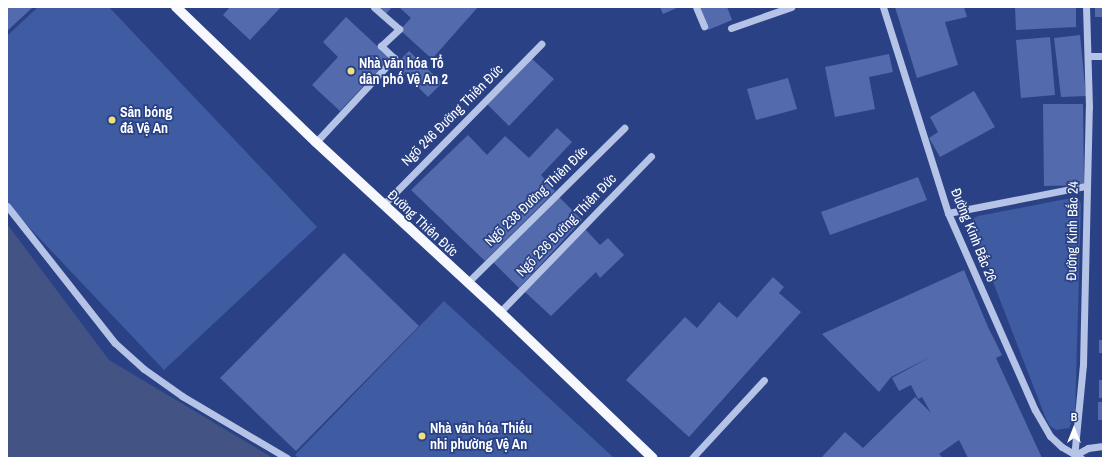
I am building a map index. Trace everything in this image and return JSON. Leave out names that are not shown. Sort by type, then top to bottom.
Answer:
[{"type":"main road","name":"Đường Thiên Đức","points":[[176,7],[316,142],[500,312],[653,458]]},
{"type":"street","points":[[316,142],[394,58],[381,46],[399,29],[374,7]]},
{"type":"street","points":[[696,7],[704,26]]},
{"type":"street","points":[[731,28],[791,7]]},
{"type":"street","name":"Đường Kinh Bắc 26","points":[[883,7],[948,213],[1035,410],[1050,436],[1062,448],[1077,457]]},
{"type":"street","name":"Đường Kinh Bắc 24","points":[[1077,457],[1083,365],[1089,107],[1086,7]]},
{"type":"street","name":"Ngõ 246 Đường Thiên Đức","points":[[383,204],[541,44]]},
{"type":"street","points":[[1088,56],[1103,56]]},
{"type":"street","name":"Ngõ 238 Đường Thiên Đức","points":[[467,283],[624,128]]},
{"type":"street","name":"Ngõ 236 Đường Thiên Đức","points":[[500,312],[650,156]]},
{"type":"street","points":[[948,213],[1086,186]]},
{"type":"street","points":[[7,206],[115,342],[144,369],[182,396],[286,458]]},
{"type":"street","points":[[692,458],[764,380]]},
{"type":"street","points":[[1077,457],[1088,448],[1103,446]]},
{"type":"shaded area","name":"Sân bóng đá Vệ An","points":[[38,7],[109,7],[317,227],[164,370],[7,204],[7,36]]},
{"type":"shaded area","points":[[1066,199],[1080,201],[1081,205],[1075,415],[1069,428],[1056,430],[1050,426],[1046,419],[971,225],[974,218],[978,216]]},
{"type":"shaded area","points":[[7,224],[109,360],[273,458],[7,458]]},
{"type":"shaded area","points":[[444,301],[614,458],[299,458],[295,455]]},
{"type":"building","points":[[7,7],[33,7],[7,31]]},
{"type":"building","points":[[230,7],[281,7],[250,40],[223,15]]},
{"type":"building","points":[[378,7],[392,7],[386,14]]},
{"type":"building","points":[[399,7],[478,7],[432,59],[400,30],[411,18]]},
{"type":"building","points":[[660,7],[679,7],[663,14]]},
{"type":"building","points":[[698,7],[727,7],[732,20],[708,30]]},
{"type":"building","points":[[895,7],[964,7],[967,17],[945,22],[958,65],[917,78]]},
{"type":"building","points":[[1015,7],[1076,7],[1076,27],[1016,30]]},
{"type":"building","points":[[1095,7],[1103,7],[1103,17],[1095,17]]},
{"type":"building","name":"Nhà văn hóa Tổ dân phố Vệ An 2","points":[[346,17],[390,58],[340,111],[312,85],[338,57],[323,42]]},
{"type":"building","points":[[1080,35],[1086,96],[1061,97],[1054,38]]},
{"type":"building","points":[[1050,37],[1055,95],[1021,98],[1016,40]]},
{"type":"building","points":[[409,51],[442,83],[428,97],[395,65]]},
{"type":"building","points":[[889,54],[893,72],[869,77],[875,109],[835,117],[825,67]]},
{"type":"building","points":[[531,58],[554,79],[509,126],[487,104]]},
{"type":"building","points":[[788,78],[797,109],[756,120],[747,89]]},
{"type":"building","points":[[974,91],[995,127],[940,157],[929,138],[938,132],[930,117]]},
{"type":"building","points":[[1043,104],[1083,104],[1084,185],[1044,186]]},
{"type":"building","points":[[557,128],[572,142],[541,175],[555,191],[485,261],[411,190],[468,135],[487,155],[505,136],[529,158]]},
{"type":"building","points":[[918,177],[927,200],[830,235],[821,212]]},
{"type":"building","points":[[557,195],[582,220],[519,288],[493,262]]},
{"type":"building","points":[[585,229],[600,245],[608,238],[624,255],[600,278],[596,272],[551,316],[524,291]]},
{"type":"building","points":[[344,253],[419,326],[296,451],[220,378]]},
{"type":"building","points":[[964,270],[988,327],[1002,355],[996,358],[1042,458],[968,458],[959,440],[939,454],[943,458],[821,458],[845,432],[863,448],[915,397],[931,413],[922,397],[918,399],[911,385],[899,391],[892,378],[932,356],[891,377],[879,392],[822,334]]},
{"type":"building","points":[[773,277],[784,287],[779,293],[801,312],[689,437],[626,380],[685,317],[697,328],[719,302],[737,318]]},
{"type":"building","points":[[1099,340],[1103,340],[1103,353],[1099,353]]},
{"type":"building","points":[[1099,380],[1103,380],[1103,398],[1099,398]]},
{"type":"building","points":[[1098,402],[1103,402],[1103,420],[1098,420]]},
{"type":"place","name":"Nhà văn hóa Tổ dân phố Vệ An 2","points":[[351,71]]},
{"type":"place","name":"Sân bóng đá Vệ An","points":[[112,120]]},
{"type":"place","name":"Nhà văn hóa Thiếu nhi phường Vệ An","points":[[422,436]]}]
